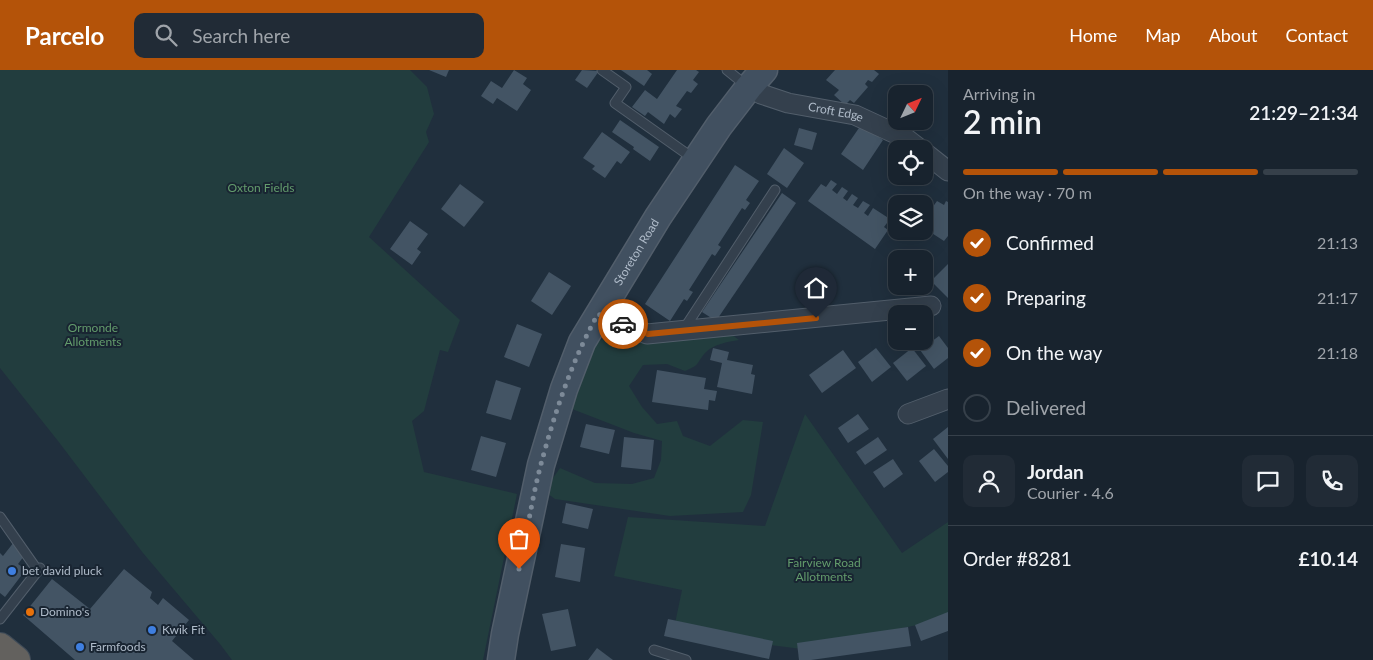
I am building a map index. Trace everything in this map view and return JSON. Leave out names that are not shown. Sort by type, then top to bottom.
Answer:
[{"type":"main road","name":"Storeton Road","points":[[503,659],[505,634],[541,465],[567,381],[582,342],[658,217],[719,126],[756,78]]},
{"type":"street","name":"Croft Edge","points":[[756,78],[761,94],[788,103],[855,115],[908,140]]},
{"type":"street","points":[[933,159],[948,171]]},
{"type":"street","points":[[598,314],[648,334],[888,310]]},
{"type":"street","points":[[908,414],[948,399]]},
{"type":"lane","points":[[602,70],[626,87],[615,103],[696,160]]},
{"type":"lane","points":[[726,70],[756,78]]},
{"type":"lane","points":[[682,331],[775,190]]},
{"type":"lane","points":[[0,517],[39,570],[0,619]]},
{"type":"lane","points":[[654,650],[686,660]]},
{"type":"green space","name":"Oxton Fields","points":[[0,70],[410,70],[427,87],[434,114],[426,132],[429,142],[369,237],[460,320],[448,352],[440,350],[424,411],[412,421],[424,472],[517,494],[483,660],[232,660],[143,553],[0,368]]},
{"type":"green space","points":[[724,329],[739,340],[712,347],[696,365],[685,371],[667,364],[643,365],[629,386],[642,407],[657,424],[677,421],[683,436],[710,446],[743,420],[763,422],[751,495],[743,512],[670,516],[555,499],[544,491],[560,468],[595,483],[632,484],[654,478],[661,460],[662,441],[634,433],[572,409],[580,366],[600,340],[641,330]]},
{"type":"green space","name":"Fairview Road Allotments","points":[[805,414],[902,553],[948,522],[948,616],[941,620],[802,649],[673,633],[682,590],[614,576],[628,517],[765,526]]},
{"type":"building","points":[[429,70],[449,70],[446,77]]},
{"type":"building","points":[[514,70],[527,78],[523,84],[531,90],[517,111],[497,98],[493,104],[481,96],[491,81],[502,88]]},
{"type":"building","points":[[582,70],[599,71],[587,88],[575,80]]},
{"type":"building","points":[[621,70],[647,70],[652,74],[644,86]]},
{"type":"building","points":[[677,70],[696,70],[699,72],[693,80],[698,84],[691,93],[687,91],[676,106],[682,109],[675,118],[670,114],[664,124],[648,112],[645,116],[632,107],[645,90],[657,99]]},
{"type":"building","points":[[835,70],[874,70],[879,74],[872,82],[868,80],[865,84],[868,87],[854,103],[850,100],[845,105],[834,95],[839,90],[826,80]]},
{"type":"building","points":[[620,120],[659,147],[650,161],[612,132]]},
{"type":"building","points":[[861,125],[883,140],[863,170],[841,154]]},
{"type":"building","points":[[799,128],[817,133],[812,150],[794,145]]},
{"type":"building","points":[[602,132],[630,152],[621,164],[617,161],[605,178],[592,169],[595,166],[583,158]]},
{"type":"building","points":[[784,148],[804,163],[787,188],[767,174]]},
{"type":"building","points":[[735,165],[759,181],[746,200],[750,203],[745,210],[742,208],[718,245],[721,247],[715,256],[712,254],[689,290],[693,292],[687,301],[684,299],[670,321],[645,304]]},
{"type":"building","points":[[831,180],[837,184],[832,190],[837,194],[842,187],[848,191],[843,198],[847,201],[852,194],[858,198],[853,205],[858,208],[863,201],[870,205],[864,213],[868,216],[873,208],[888,218],[888,222],[884,227],[888,230],[875,249],[808,201],[821,184],[826,187]]},
{"type":"building","points":[[460,184],[484,202],[464,227],[441,209]]},
{"type":"building","points":[[782,193],[796,203],[716,321],[702,312]]},
{"type":"building","points":[[937,201],[944,205],[946,201],[948,202],[948,236],[944,241],[933,234],[933,207]]},
{"type":"building","points":[[410,221],[428,234],[417,249],[421,252],[412,265],[390,249]]},
{"type":"building","points":[[948,264],[948,298],[933,283],[933,279]]},
{"type":"building","points":[[549,272],[571,286],[552,315],[531,301]]},
{"type":"building","points":[[517,324],[542,334],[529,367],[504,357]]},
{"type":"building","points":[[939,336],[948,348],[948,358],[934,369],[920,350],[933,350],[933,340]]},
{"type":"building","points":[[713,348],[729,352],[727,360],[753,365],[751,374],[755,375],[752,394],[717,387],[722,363],[710,360]]},
{"type":"building","points":[[876,348],[891,367],[872,382],[858,362]]},
{"type":"building","points":[[843,350],[856,368],[822,393],[809,375]]},
{"type":"building","points":[[909,350],[914,350],[926,366],[907,381],[893,363]]},
{"type":"building","points":[[657,370],[706,378],[704,389],[717,391],[715,401],[709,400],[708,410],[652,402]]},
{"type":"building","points":[[496,380],[521,388],[511,420],[486,413]]},
{"type":"building","points":[[858,414],[869,429],[848,443],[838,428]]},
{"type":"building","points":[[586,424],[615,430],[609,454],[580,447]]},
{"type":"building","points":[[948,427],[948,459],[933,439]]},
{"type":"building","points":[[481,436],[506,443],[496,477],[471,470]]},
{"type":"building","points":[[624,437],[654,440],[651,470],[621,467]]},
{"type":"building","points":[[878,437],[887,450],[865,465],[856,452]]},
{"type":"building","points":[[934,449],[948,466],[948,472],[935,482],[919,461]]},
{"type":"building","points":[[893,459],[903,474],[884,488],[873,472]]},
{"type":"building","points":[[566,503],[593,509],[588,529],[562,523]]},
{"type":"building","name":"bet david pluck","points":[[14,542],[24,556],[18,564],[25,569],[5,597],[0,593],[0,553],[3,556]]},
{"type":"building","points":[[561,544],[585,548],[580,582],[555,577]]},
{"type":"building","points":[[124,569],[152,592],[150,598],[158,605],[163,598],[189,620],[172,641],[194,660],[75,660],[23,615],[52,579],[90,609]]},
{"type":"building","points":[[568,609],[576,646],[551,651],[542,614]]},
{"type":"building","points":[[948,612],[948,631],[921,641],[915,625]]},
{"type":"building","points":[[668,619],[773,641],[769,659],[664,636]]},
{"type":"building","points":[[908,627],[911,646],[799,660],[797,643]]},
{"type":"building","points":[[597,648],[613,660],[588,660]]},
{"type":"way so far","points":[[519,569],[541,465],[564,389],[582,342],[598,314],[623,324]]},
{"type":"place","name":"bet david pluck","points":[[12,571]]},
{"type":"place","name":"Domino's","points":[[30,612]]},
{"type":"place","name":"Kwik Fit","points":[[152,630]]},
{"type":"place","name":"Farmfoods","points":[[80,647]]},
{"type":"route","points":[[623,324],[648,334],[816,318]]},
{"type":"park label","name":"Ormonde Allotments","points":[[93,335]]}]
